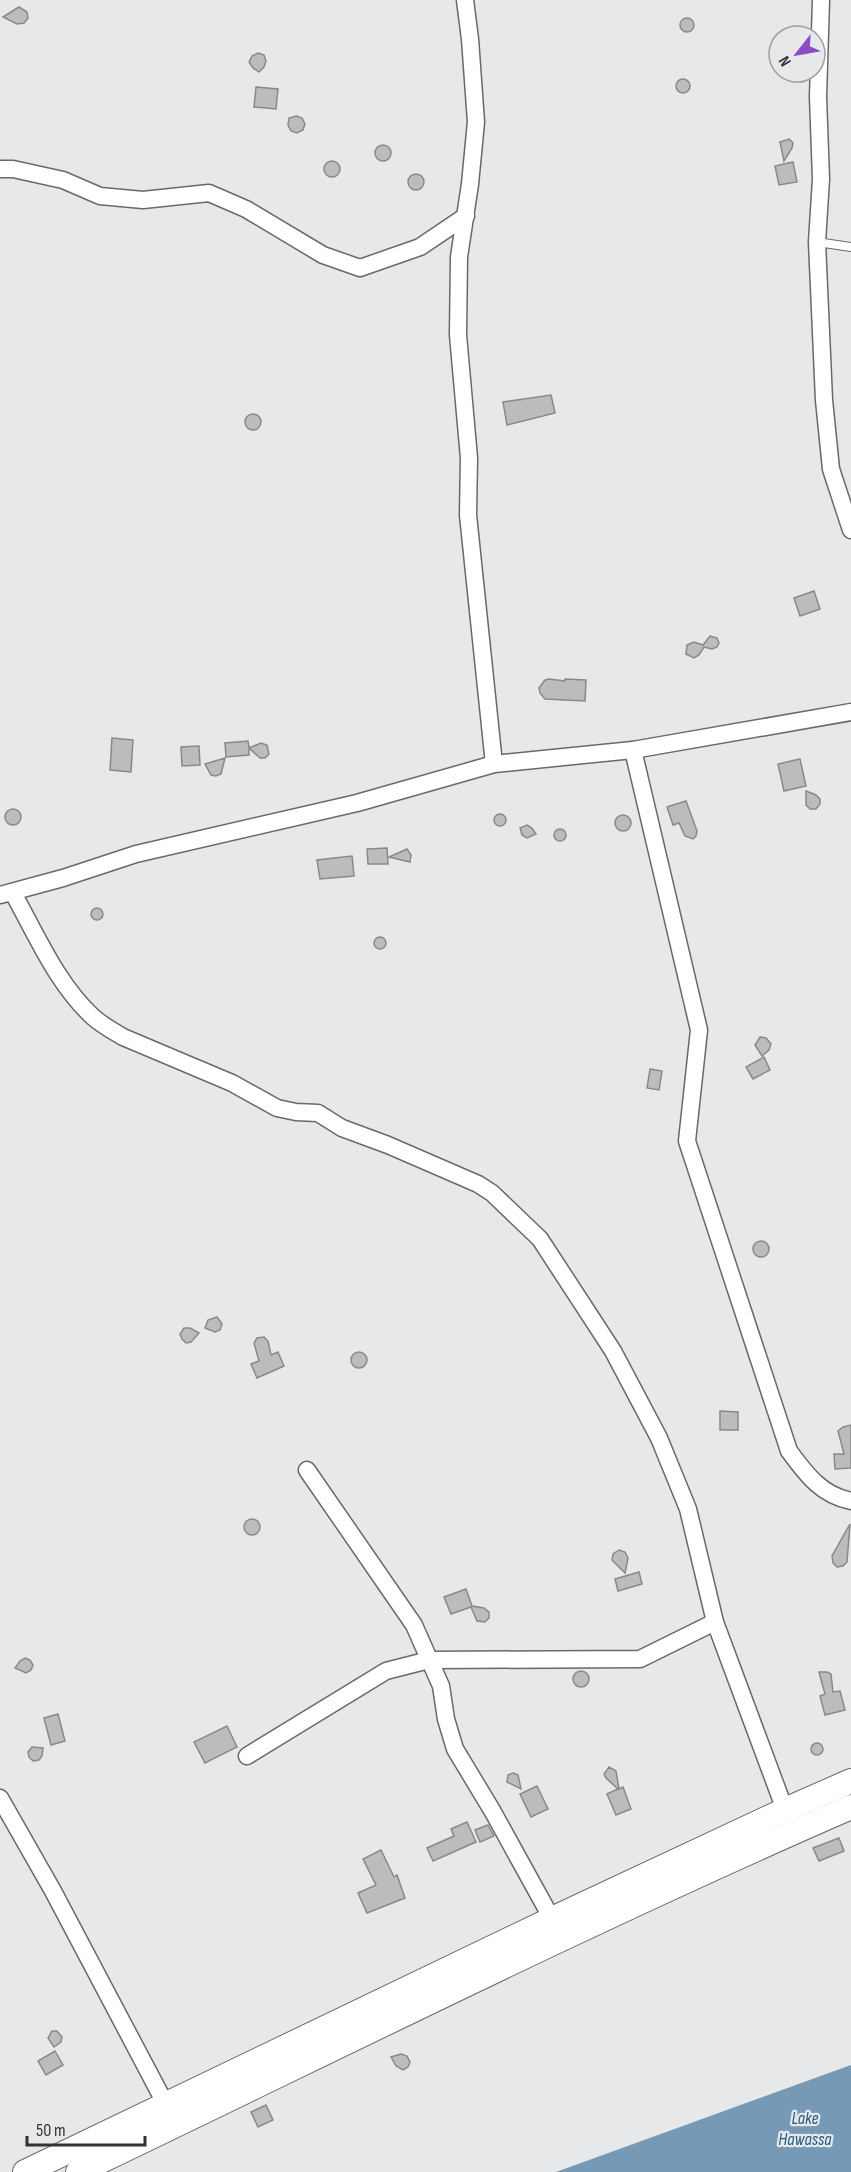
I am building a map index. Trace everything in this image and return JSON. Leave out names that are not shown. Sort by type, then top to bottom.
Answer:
[{"type":"main road","points":[[25,2172],[552,1919],[851,1781]]},
{"type":"main road","points":[[78,2172],[709,1869],[851,1807]]},
{"type":"street","points":[[465,0],[471,39],[476,122],[466,216],[459,257],[458,335],[469,458],[468,515],[494,764]]},
{"type":"street","points":[[821,0],[818,97],[821,179],[817,242],[824,400],[831,469],[851,530]]},
{"type":"street","points":[[0,168],[63,180],[100,196],[143,200],[209,193],[246,208],[323,255],[360,268],[420,247],[466,216]]},
{"type":"street","points":[[798,1830],[785,1810],[715,1622],[688,1509],[659,1438],[612,1351],[540,1239],[492,1193],[478,1184],[342,1128],[318,1113],[277,1108],[232,1083],[109,1029],[87,1011],[64,983],[6,894],[136,854],[357,803],[494,764],[633,750],[851,712]]},
{"type":"street","points":[[633,750],[699,1030],[687,1141],[789,1451],[809,1478],[837,1498],[851,1501]]},
{"type":"street","points":[[307,1470],[414,1625],[441,1686],[446,1719],[455,1749],[552,1919]]},
{"type":"street","points":[[247,1756],[386,1671],[429,1660],[640,1659],[715,1622]]},
{"type":"street","points":[[0,1798],[53,1891],[166,2105]]},
{"type":"lane","points":[[817,242],[851,246]]},
{"type":"water","name":"Lake Hawassa","points":[[851,2065],[851,2172],[556,2172]]},
{"type":"building","points":[[19,7],[27,12],[28,18],[24,23],[17,24],[3,17]]},
{"type":"building","points":[[687,18],[692,20],[694,25],[692,30],[687,32],[682,30],[680,25],[682,20]]},
{"type":"building","points":[[258,53],[264,55],[266,61],[259,72],[249,62],[252,56]]},
{"type":"building","points":[[683,79],[688,81],[690,86],[688,91],[683,93],[678,91],[676,86],[678,81]]},
{"type":"building","points":[[256,87],[278,89],[276,109],[254,107]]},
{"type":"building","points":[[296,116],[302,118],[305,124],[303,130],[297,133],[291,131],[288,125],[289,118]]},
{"type":"building","points":[[789,139],[793,143],[792,148],[784,161],[780,142]]},
{"type":"building","points":[[380,145],[386,145],[391,153],[389,159],[380,161],[375,156],[375,150]]},
{"type":"building","points":[[329,161],[335,161],[340,169],[338,175],[329,177],[324,172],[324,166]]},
{"type":"building","points":[[793,162],[797,182],[779,185],[775,166]]},
{"type":"building","points":[[413,174],[419,174],[424,182],[422,188],[413,190],[408,185],[408,179]]},
{"type":"building","points":[[551,395],[555,413],[507,425],[503,402]]},
{"type":"building","points":[[253,414],[261,422],[253,430],[245,422]]},
{"type":"building","points":[[814,591],[820,609],[800,616],[794,598]]},
{"type":"building","points":[[710,636],[717,638],[719,643],[717,647],[712,649],[704,647],[694,658],[686,654],[687,645],[694,642],[703,645]]},
{"type":"building","points":[[545,680],[586,680],[585,701],[545,699],[539,688]]},
{"type":"building","points":[[112,738],[133,740],[131,772],[110,770]]},
{"type":"building","points":[[248,741],[249,755],[226,757],[225,743]]},
{"type":"building","points":[[261,743],[267,745],[269,754],[265,758],[260,758],[249,748]]},
{"type":"building","points":[[199,746],[200,765],[182,766],[181,747]]},
{"type":"building","points":[[225,758],[221,774],[211,775],[205,764]]},
{"type":"building","points":[[800,759],[806,786],[784,791],[778,764]]},
{"type":"building","points":[[806,791],[820,799],[820,804],[816,809],[810,809],[806,805]]},
{"type":"building","points":[[686,801],[697,831],[693,839],[685,836],[679,823],[673,825],[667,807]]},
{"type":"building","points":[[13,809],[21,817],[13,825],[5,817]]},
{"type":"building","points":[[502,814],[505,815],[505,825],[498,826],[495,825],[494,818],[495,815]]},
{"type":"building","points":[[623,815],[629,817],[631,823],[629,829],[623,831],[617,829],[615,823],[617,817]]},
{"type":"building","points":[[527,825],[536,834],[527,838],[522,835],[520,828]]},
{"type":"building","points":[[562,829],[566,835],[562,841],[558,841],[554,833]]},
{"type":"building","points":[[387,848],[388,864],[368,864],[367,849]]},
{"type":"building","points":[[407,849],[411,855],[410,862],[389,857]]},
{"type":"building","points":[[352,856],[354,876],[320,879],[317,860]]},
{"type":"building","points":[[99,908],[103,914],[99,920],[95,920],[91,912]]},
{"type":"building","points":[[382,937],[386,943],[382,949],[378,949],[374,941]]},
{"type":"building","points":[[760,1037],[766,1038],[771,1044],[769,1050],[762,1056],[755,1045]]},
{"type":"building","points":[[764,1057],[770,1070],[753,1079],[746,1067]]},
{"type":"building","points":[[650,1069],[662,1071],[659,1090],[647,1088]]},
{"type":"building","points":[[761,1241],[767,1243],[769,1249],[767,1255],[761,1257],[755,1255],[753,1249],[755,1243]]},
{"type":"building","points":[[217,1317],[222,1324],[220,1330],[215,1332],[205,1328],[208,1320]]},
{"type":"building","points":[[184,1328],[190,1328],[199,1333],[191,1342],[186,1343],[180,1334]]},
{"type":"building","points":[[264,1337],[268,1341],[271,1355],[278,1352],[284,1366],[257,1378],[251,1364],[259,1361],[254,1343],[257,1338]]},
{"type":"building","points":[[359,1352],[367,1360],[359,1368],[351,1360]]},
{"type":"building","points":[[720,1411],[738,1412],[738,1430],[720,1430]]},
{"type":"building","points":[[851,1425],[851,1468],[835,1469],[834,1454],[844,1454],[838,1431]]},
{"type":"building","points":[[252,1519],[260,1527],[252,1535],[244,1527]]},
{"type":"building","points":[[850,1524],[847,1562],[837,1567],[833,1563],[832,1556]]},
{"type":"building","points":[[619,1550],[625,1552],[628,1558],[625,1573],[612,1560],[613,1554]]},
{"type":"building","points":[[639,1572],[642,1584],[618,1591],[615,1579]]},
{"type":"building","points":[[466,1589],[472,1606],[484,1608],[489,1612],[489,1618],[485,1622],[477,1621],[471,1607],[451,1614],[444,1597]]},
{"type":"building","points":[[25,1658],[33,1665],[26,1673],[15,1668]]},
{"type":"building","points":[[581,1671],[589,1679],[581,1687],[573,1679]]},
{"type":"building","points":[[819,1672],[831,1674],[833,1692],[840,1691],[845,1710],[825,1715],[820,1696],[825,1694]]},
{"type":"building","points":[[58,1714],[65,1741],[51,1745],[44,1718]]},
{"type":"building","points":[[227,1726],[237,1747],[205,1763],[194,1742]]},
{"type":"building","points":[[819,1743],[823,1749],[819,1755],[815,1755],[811,1747]]},
{"type":"building","points":[[32,1747],[43,1748],[39,1760],[33,1761],[29,1757],[28,1752]]},
{"type":"building","points":[[609,1767],[616,1771],[619,1789],[623,1787],[631,1809],[616,1815],[607,1794],[618,1789],[604,1774]]},
{"type":"building","points":[[513,1773],[518,1775],[521,1789],[507,1782],[508,1775]]},
{"type":"building","points":[[537,1786],[548,1809],[531,1817],[520,1794]]},
{"type":"building","points":[[467,1822],[476,1842],[433,1861],[427,1848],[454,1836],[451,1829]]},
{"type":"building","points":[[488,1825],[494,1836],[480,1842],[475,1830]]},
{"type":"building","points":[[839,1838],[844,1851],[819,1861],[813,1848]]},
{"type":"building","points":[[381,1850],[394,1877],[397,1875],[405,1898],[367,1913],[358,1893],[376,1885],[363,1859]]},
{"type":"building","points":[[52,2031],[57,2031],[62,2037],[61,2042],[54,2047],[48,2038]]},
{"type":"building","points":[[55,2051],[63,2065],[46,2075],[38,2061]]},
{"type":"building","points":[[401,2054],[407,2056],[410,2062],[403,2070],[396,2066],[391,2057]]},
{"type":"building","points":[[266,2105],[273,2120],[258,2127],[251,2112]]}]
